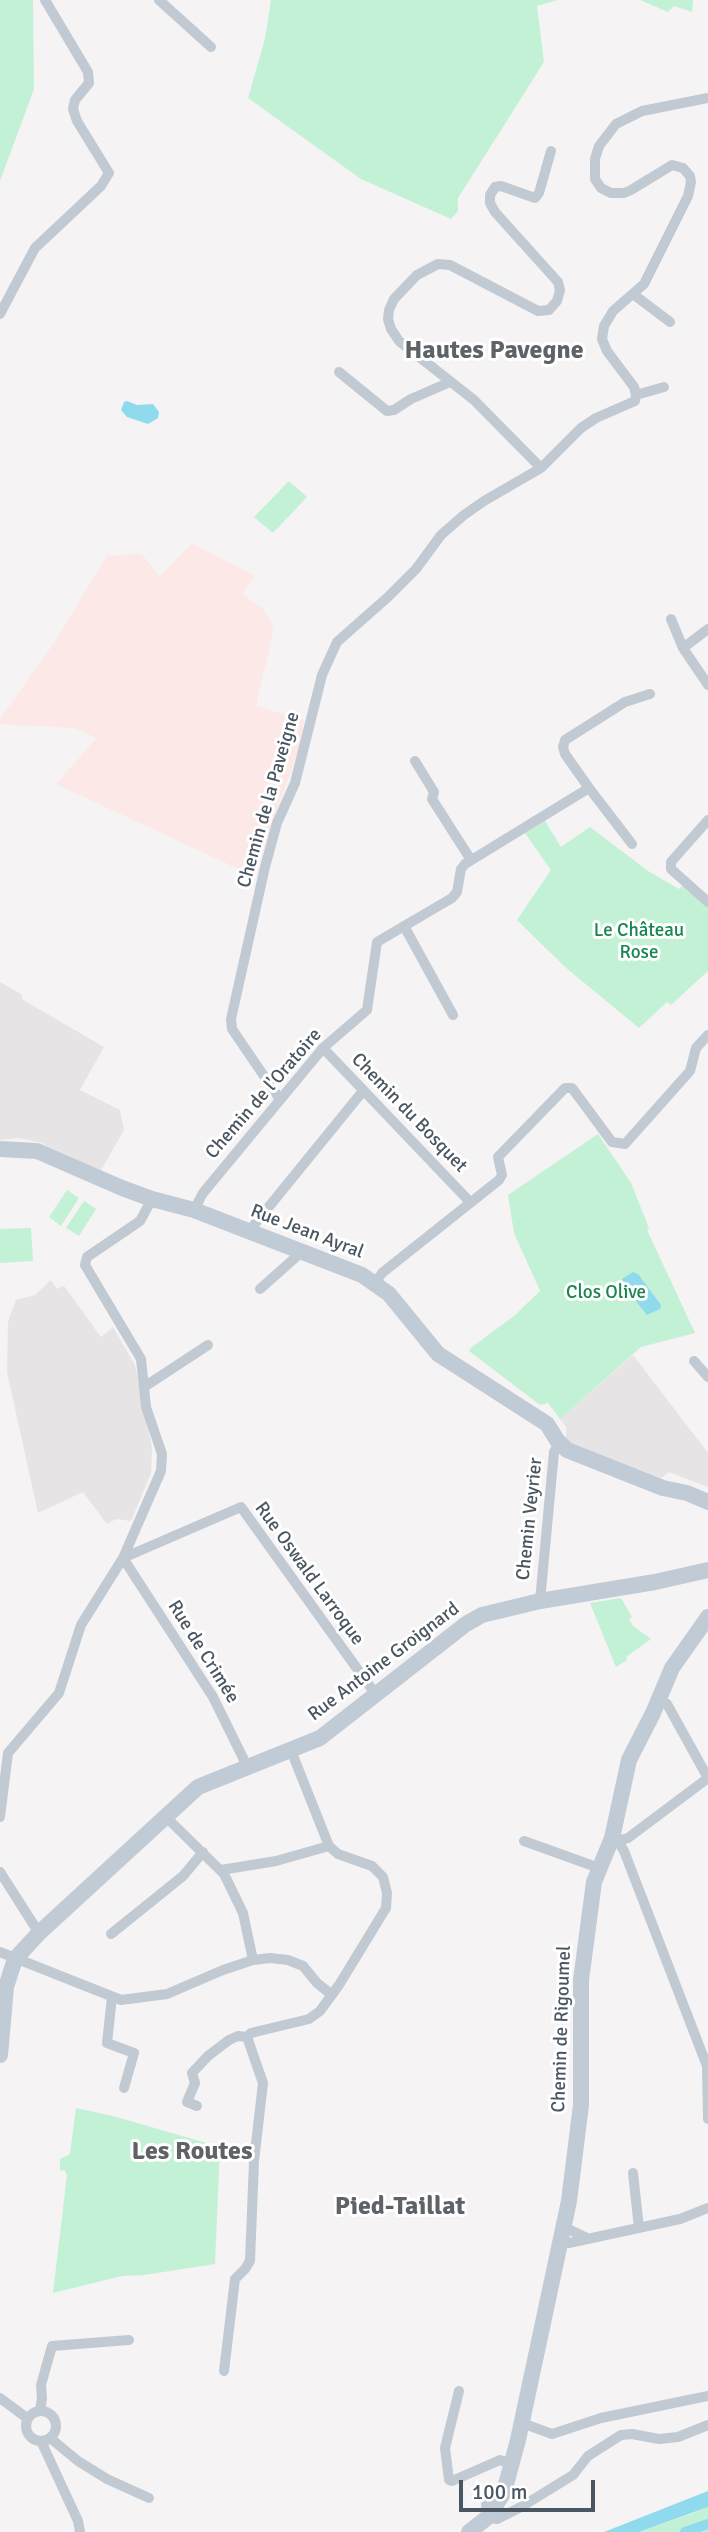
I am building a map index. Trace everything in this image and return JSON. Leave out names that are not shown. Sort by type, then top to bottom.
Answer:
[{"type":"main road","name":"Rue Jean Ayral","points":[[0,1149],[37,1152],[152,1199],[194,1210],[348,1269],[375,1283],[389,1294],[438,1354],[547,1424],[567,1450],[663,1488],[687,1493],[708,1502]]},
{"type":"main road","name":"Rue Antoine Groignard","points":[[0,2055],[8,1956],[40,1933],[198,1787],[320,1738],[466,1624],[482,1615],[540,1601],[655,1582],[708,1570]]},
{"type":"main road","name":"Chemin de Rigoumel","points":[[467,2532],[504,2492],[522,2423],[562,2235],[580,2119],[581,1980],[590,1896],[612,1839],[626,1767],[672,1668],[708,1617]]},
{"type":"main road","name":"Chemin de Rigoumel","points":[[487,2511],[511,2464]]},
{"type":"street","points":[[0,314],[35,248],[101,186],[109,173],[77,121],[73,109],[75,100],[89,83],[88,72],[45,0]]},
{"type":"street","points":[[159,0],[211,47]]},
{"type":"street","points":[[636,395],[634,387],[607,351],[602,339],[604,326],[613,311],[644,284],[688,196],[690,176],[682,168],[672,165],[624,193],[605,191],[595,179],[599,146],[616,124],[642,111],[708,98]]},
{"type":"street","points":[[541,468],[474,400],[399,341],[388,319],[394,299],[417,275],[438,264],[450,265],[538,312],[549,310],[557,301],[560,290],[558,282],[495,212],[490,203],[490,195],[495,187],[501,186],[534,198],[539,193],[551,151]]},
{"type":"street","points":[[633,294],[670,322]]},
{"type":"street","points":[[339,372],[387,411],[394,411],[411,399],[450,382]]},
{"type":"street","name":"Chemin de la Paveigne","points":[[279,1098],[232,1028],[231,1018],[277,823],[295,783],[322,675],[337,642],[416,569],[441,535],[484,500],[541,468],[581,428],[596,418],[632,404],[636,395],[664,387]]},
{"type":"street","points":[[671,619],[683,648],[708,685]]},
{"type":"street","points":[[683,648],[708,629]]},
{"type":"street","points":[[632,844],[589,788],[563,747],[565,740],[625,702],[650,694]]},
{"type":"street","points":[[415,761],[434,792],[432,799],[471,860],[589,788]]},
{"type":"street","points":[[708,820],[671,862],[671,869],[708,902]]},
{"type":"street","name":"Chemin de l'Oratoire","points":[[194,1210],[203,1193],[279,1098],[323,1048],[367,1010],[377,942],[452,898],[457,892],[461,869],[471,860]]},
{"type":"street","points":[[404,926],[453,1016]]},
{"type":"street","points":[[375,1283],[382,1273],[499,1180],[502,1175],[498,1157],[565,1088],[572,1088],[612,1142],[625,1144],[690,1071],[696,1048],[708,1034]]},
{"type":"street","name":"Chemin du Bosquet","points":[[323,1048],[470,1202]]},
{"type":"street","points":[[250,1232],[363,1091]]},
{"type":"street","points":[[0,1816],[8,1753],[59,1693],[81,1625],[123,1558],[160,1471],[162,1454],[146,1407],[141,1359],[85,1265],[87,1257],[140,1221],[152,1199]]},
{"type":"street","points":[[260,1289],[296,1257],[298,1250]]},
{"type":"street","points":[[144,1387],[208,1345]]},
{"type":"street","points":[[694,1361],[708,1377]]},
{"type":"street","name":"Chemin Veyrier","points":[[540,1601],[554,1452],[559,1443]]},
{"type":"street","name":"Rue Oswald Larroque","points":[[123,1558],[241,1507],[376,1695]]},
{"type":"street","name":"Rue de Crimée","points":[[123,1558],[213,1697],[247,1766]]},
{"type":"street","points":[[612,1839],[628,1838],[708,1778],[667,1704],[658,1698]]},
{"type":"street","points":[[197,2106],[187,2102],[195,2083],[192,2073],[208,2056],[238,2036],[247,2037],[251,2033],[309,2019],[320,2011],[386,1908],[387,1893],[383,1877],[372,1866],[338,1854],[329,1846],[294,1758]]},
{"type":"street","points":[[166,1817],[221,1870],[243,1913],[253,1960]]},
{"type":"street","points":[[612,1839],[619,1843],[624,1851],[707,2066],[708,2119]]},
{"type":"street","points":[[524,1840],[599,1868]]},
{"type":"street","points":[[221,1870],[276,1861],[329,1846]]},
{"type":"street","points":[[111,1934],[183,1876],[203,1852]]},
{"type":"street","points":[[0,1872],[40,1933]]},
{"type":"street","points":[[8,1956],[121,2000],[167,1994],[253,1960],[270,1958],[289,1960],[303,1966],[317,1983],[332,1994]]},
{"type":"street","points":[[112,1997],[107,2043],[134,2053],[124,2088]]},
{"type":"street","points":[[224,2371],[235,2279],[250,2261],[254,2161],[263,2083],[247,2037]]},
{"type":"street","points":[[633,2173],[639,2228]]},
{"type":"street","points":[[562,2235],[569,2244],[680,2219],[708,2208]]},
{"type":"street","points":[[562,2235],[587,2238]]},
{"type":"street","points":[[40,2411],[41,2385],[52,2346],[129,2340]]},
{"type":"street","points":[[459,2391],[445,2448],[449,2480],[500,2460],[511,2464]]},
{"type":"street","points":[[522,2423],[552,2434],[601,2418],[708,2396]]},
{"type":"street","points":[[0,2398],[27,2418]]},
{"type":"street","points":[[46,2440],[55,2431],[55,2421],[47,2412],[32,2413],[27,2418],[27,2434],[31,2438],[46,2440],[107,2479],[149,2498]]},
{"type":"street","points":[[487,2511],[497,2519],[521,2507],[573,2475],[588,2456],[621,2435],[632,2434],[659,2439],[678,2437],[708,2425]]},
{"type":"street","points":[[46,2440],[80,2532]]},
{"type":"street","points":[[504,2492],[512,2503],[521,2507]]},
{"type":"shaded area","points":[[192,543],[255,576],[242,594],[262,608],[272,624],[273,632],[256,706],[304,720],[301,743],[256,877],[56,784],[97,738],[74,728],[0,724],[0,719],[56,640],[107,556],[141,554],[160,576]]},
{"type":"shaded area","points":[[0,982],[21,994],[23,1000],[104,1047],[80,1090],[120,1110],[124,1130],[101,1170],[54,1151],[42,1143],[19,1138],[0,1140]]},
{"type":"shaded area","points":[[51,1280],[57,1289],[64,1286],[101,1337],[113,1327],[135,1365],[152,1448],[151,1473],[131,1521],[116,1519],[107,1524],[83,1492],[38,1513],[7,1372],[8,1322],[16,1300],[35,1295]]},
{"type":"shaded area","points":[[633,1355],[708,1453],[708,1487],[669,1472],[661,1478],[586,1452],[566,1440],[566,1427],[560,1419]]},
{"type":"green space","points":[[0,0],[33,0],[34,89],[0,181]]},
{"type":"green space","points":[[271,0],[557,0],[537,6],[544,62],[458,198],[458,211],[451,219],[361,179],[248,98],[265,39]]},
{"type":"green space","points":[[640,0],[693,0],[692,12],[674,6],[668,12]]},
{"type":"green space","points":[[289,481],[307,497],[273,533],[254,517]]},
{"type":"green space","name":"Le Château Rose","points":[[545,821],[561,847],[590,827],[648,871],[679,889],[684,884],[708,905],[708,971],[671,1005],[667,1002],[639,1028],[565,967],[517,920],[551,870],[525,833]]},
{"type":"green space","name":"Clos Olive","points":[[598,1134],[631,1183],[649,1228],[647,1230],[695,1333],[641,1347],[560,1419],[548,1403],[540,1405],[469,1351],[514,1316],[540,1291],[514,1233],[508,1195]]},
{"type":"green space","points":[[67,1190],[79,1198],[61,1226],[49,1217]]},
{"type":"green space","points":[[84,1201],[96,1209],[79,1236],[66,1228]]},
{"type":"green space","points":[[31,1228],[33,1261],[0,1263],[0,1229]]},
{"type":"green space","points":[[621,1598],[632,1617],[629,1619],[633,1626],[651,1639],[616,1667],[590,1603]]},
{"type":"green space","points":[[76,2108],[220,2147],[215,2264],[122,2276],[53,2293],[67,2175],[60,2170],[60,2159],[70,2154]]},
{"type":"green space","points":[[708,2507],[708,2532],[639,2532],[696,2512]]},
{"type":"water","points":[[127,401],[137,405],[153,404],[159,412],[158,418],[148,424],[127,417],[121,410]]},
{"type":"water","points":[[633,1272],[638,1274],[661,1305],[660,1309],[647,1315],[622,1284],[622,1279]]},
{"type":"water","points":[[708,2491],[708,2507],[639,2532],[604,2532]]},
{"type":"waterway","points":[[685,2532],[708,2524]]},
{"type":"district","name":"Hautes Pavegne","points":[[494,351]]},
{"type":"district","name":"Les Routes","points":[[192,2152]]},
{"type":"district","name":"Pied-Taillat","points":[[400,2207]]}]
